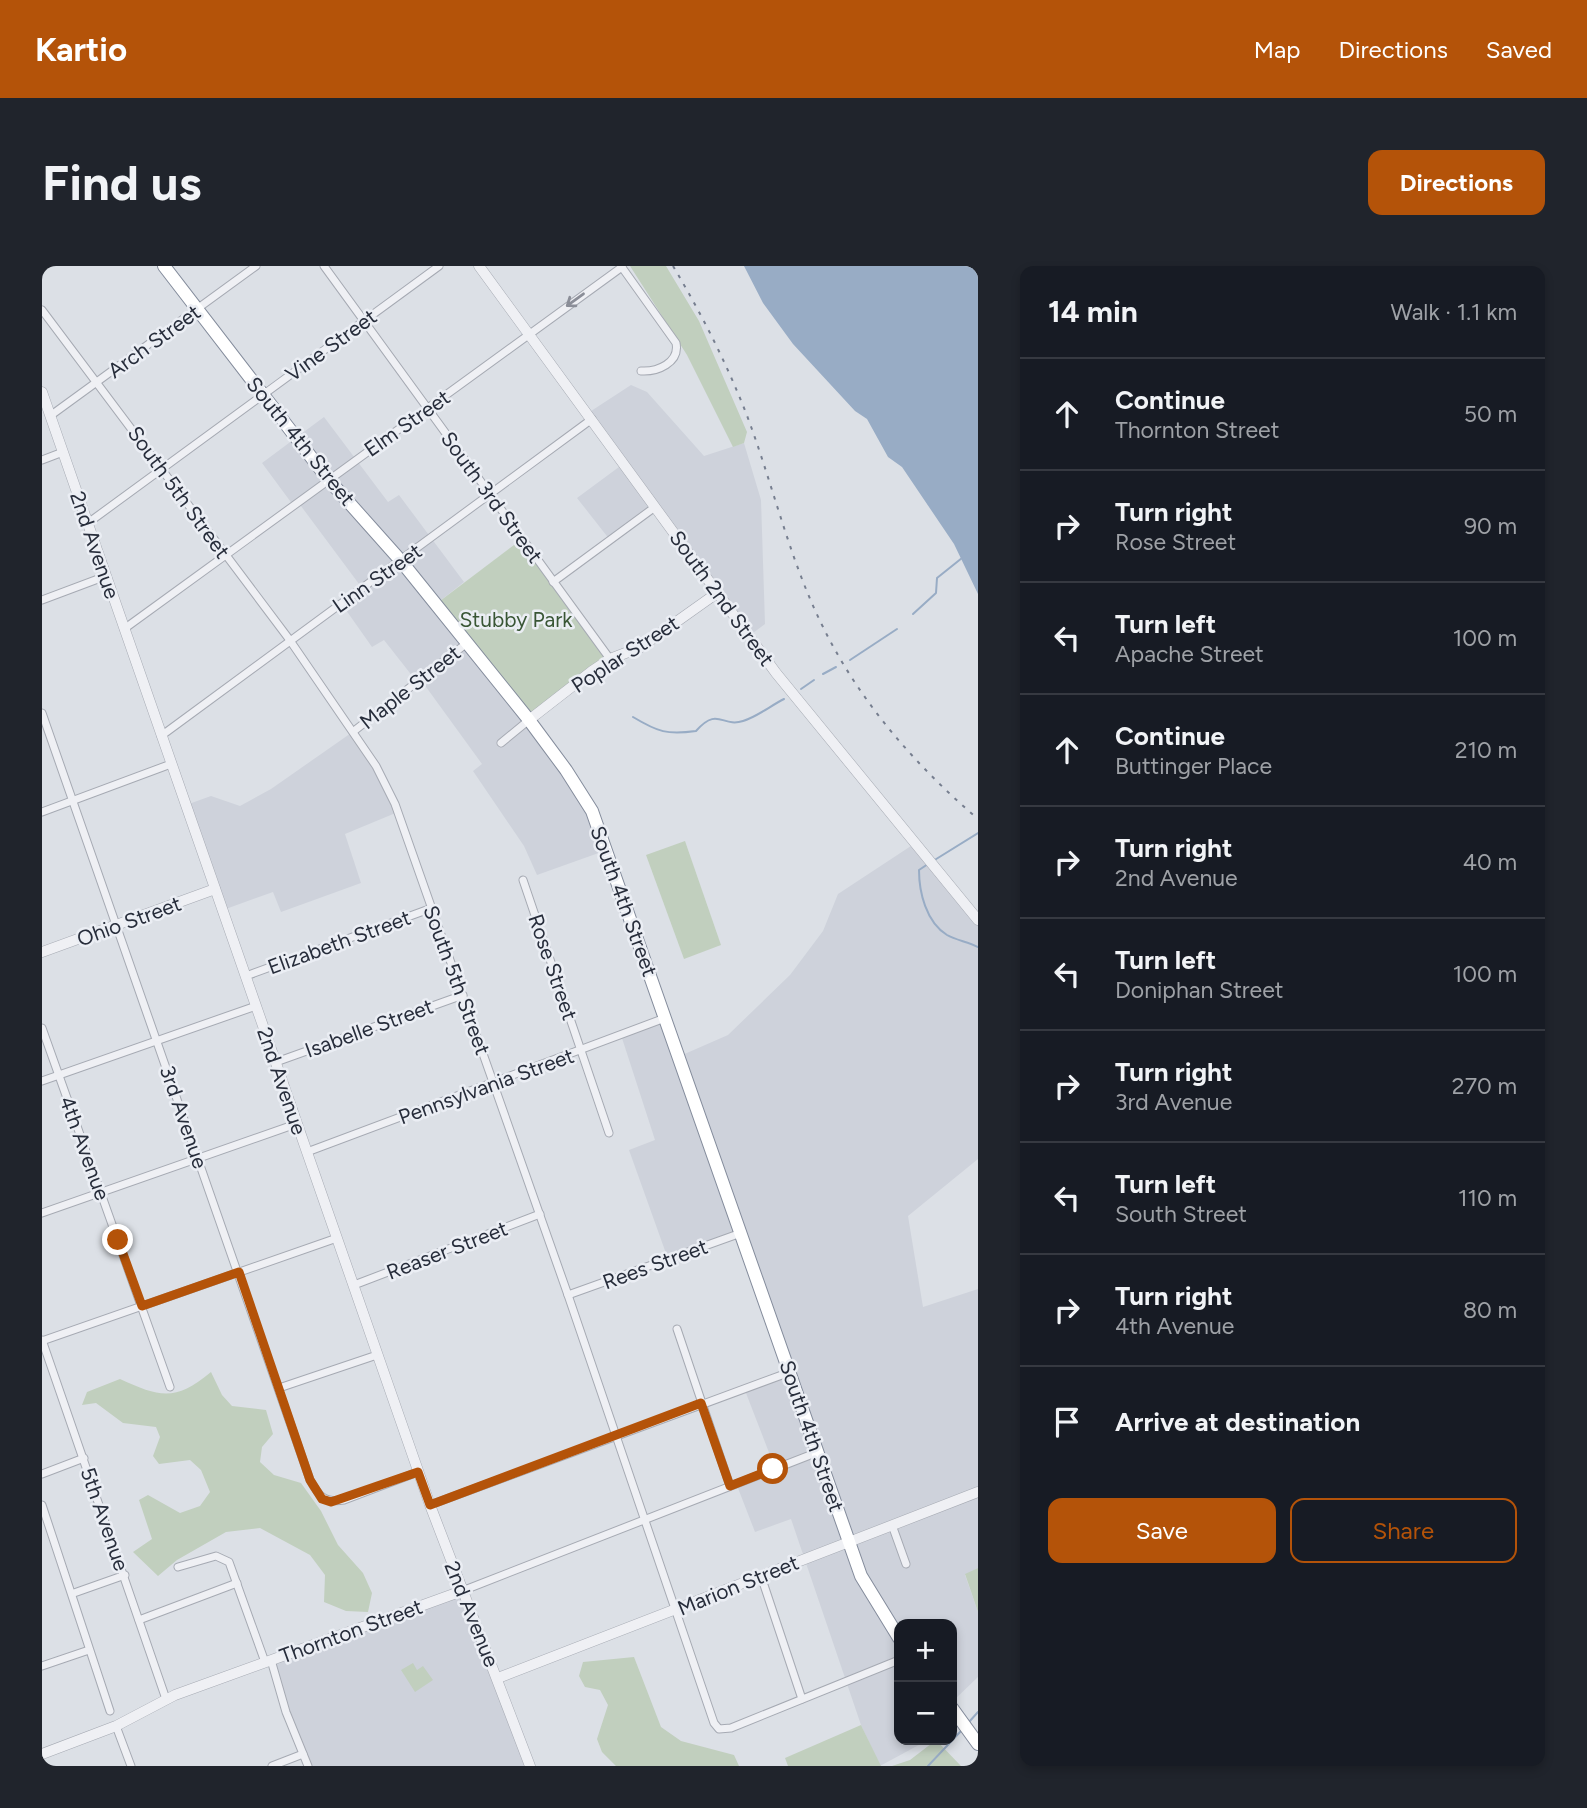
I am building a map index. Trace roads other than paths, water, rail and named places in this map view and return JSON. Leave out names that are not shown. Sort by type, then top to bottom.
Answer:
[{"type":"highway","name":"South 4th Street","points":[[164,266],[328,479],[401,561],[529,720],[592,811],[861,1576],[894,1631]]},
{"type":"highway","points":[[957,1715],[975,1740]]},
{"type":"street","name":"Arch Street","points":[[50,416],[256,266]]},
{"type":"street","name":"South 3rd Street","points":[[324,266],[610,659]]},
{"type":"street","name":"Vine Street","points":[[88,523],[439,266]]},
{"type":"street","name":"South 2nd Street","points":[[479,266],[776,673],[978,920]]},
{"type":"street","name":"Elm Street","points":[[124,629],[622,267]]},
{"type":"street","points":[[622,267],[676,343],[674,357],[660,368],[641,371]]},
{"type":"street","name":"South 5th Street","points":[[42,310],[289,639],[354,731],[395,804],[495,1083],[674,1611],[719,1729],[731,1728],[802,1699]]},
{"type":"street","name":"2nd Avenue","points":[[42,392],[418,1472],[530,1766]]},
{"type":"street","name":"Linn Street","points":[[161,736],[289,639],[401,561],[592,419]]},
{"type":"street","points":[[42,460],[63,452]]},
{"type":"street","points":[[554,582],[655,507]]},
{"type":"street","points":[[42,600],[106,576]]},
{"type":"street","name":"Poplar Street","points":[[501,743],[610,659],[641,647],[717,593]]},
{"type":"street","name":"Maple Street","points":[[354,731],[467,643]]},
{"type":"street","name":"3rd Avenue","points":[[42,713],[314,1488],[322,1499],[331,1502],[344,1500],[418,1472]]},
{"type":"street","points":[[42,812],[171,764]]},
{"type":"street","name":"Rose Street","points":[[523,880],[608,1133]]},
{"type":"street","name":"Ohio Street","points":[[42,952],[215,889]]},
{"type":"street","name":"Elizabeth Street","points":[[246,976],[432,908]]},
{"type":"street","name":"Isabelle Street","points":[[276,1062],[463,995]]},
{"type":"street","points":[[42,1081],[256,1006]]},
{"type":"street","name":"Pennsylvania Street","points":[[307,1152],[666,1018]]},
{"type":"street","name":"4th Avenue","points":[[42,1028],[170,1387]]},
{"type":"street","points":[[42,1213],[296,1124]]},
{"type":"street","name":"Reaser Street","points":[[354,1285],[540,1214]]},
{"type":"street","name":"Rees Street","points":[[568,1295],[741,1233]]},
{"type":"street","points":[[42,1340],[337,1238]]},
{"type":"street","points":[[677,1329],[730,1486]]},
{"type":"street","name":"5th Avenue","points":[[42,1340],[166,1699]]},
{"type":"street","points":[[279,1388],[377,1355]]},
{"type":"street","points":[[430,1505],[790,1371]]},
{"type":"street","name":"Thornton Street","points":[[42,1754],[116,1726],[166,1699],[462,1591],[818,1452]]},
{"type":"street","points":[[42,1474],[84,1458]]},
{"type":"street","name":"Marion Street","points":[[498,1678],[978,1492]]},
{"type":"street","points":[[42,1505],[74,1593],[89,1650],[110,1711]]},
{"type":"street","points":[[892,1525],[906,1564]]},
{"type":"street","points":[[178,1567],[216,1556],[229,1562],[308,1766]]},
{"type":"street","points":[[74,1593],[125,1575]]},
{"type":"street","points":[[761,1576],[802,1699],[894,1662]]},
{"type":"street","points":[[139,1620],[237,1583]]},
{"type":"street","points":[[42,1666],[89,1650]]},
{"type":"street","points":[[116,1726],[131,1766]]},
{"type":"street","points":[[272,1766],[303,1754]]},
{"type":"water","points":[[744,266],[978,266],[978,594],[954,544],[902,467],[888,457],[867,419],[855,411],[793,344],[763,303]]},
{"type":"waterway","points":[[913,614],[936,593],[937,578],[962,558]]},
{"type":"waterway","points":[[850,660],[897,629]]},
{"type":"waterway","points":[[823,674],[836,667]]},
{"type":"waterway","points":[[801,689],[814,680]]},
{"type":"waterway","points":[[633,717],[663,731],[696,731],[710,720],[736,722],[748,719],[784,699]]},
{"type":"waterway","points":[[933,861],[978,833]]},
{"type":"waterway","points":[[928,864],[919,870],[920,888],[929,915],[947,935],[978,947]]},
{"type":"waterway","points":[[969,1722],[978,1712]]},
{"type":"waterway","points":[[928,1766],[961,1731]]},
{"type":"railway","points":[[673,266],[712,338],[738,394],[756,440],[800,575],[838,655],[891,731],[932,777],[978,819]]},
{"type":"park label","name":"Stubby Park","points":[[516,619]]}]
